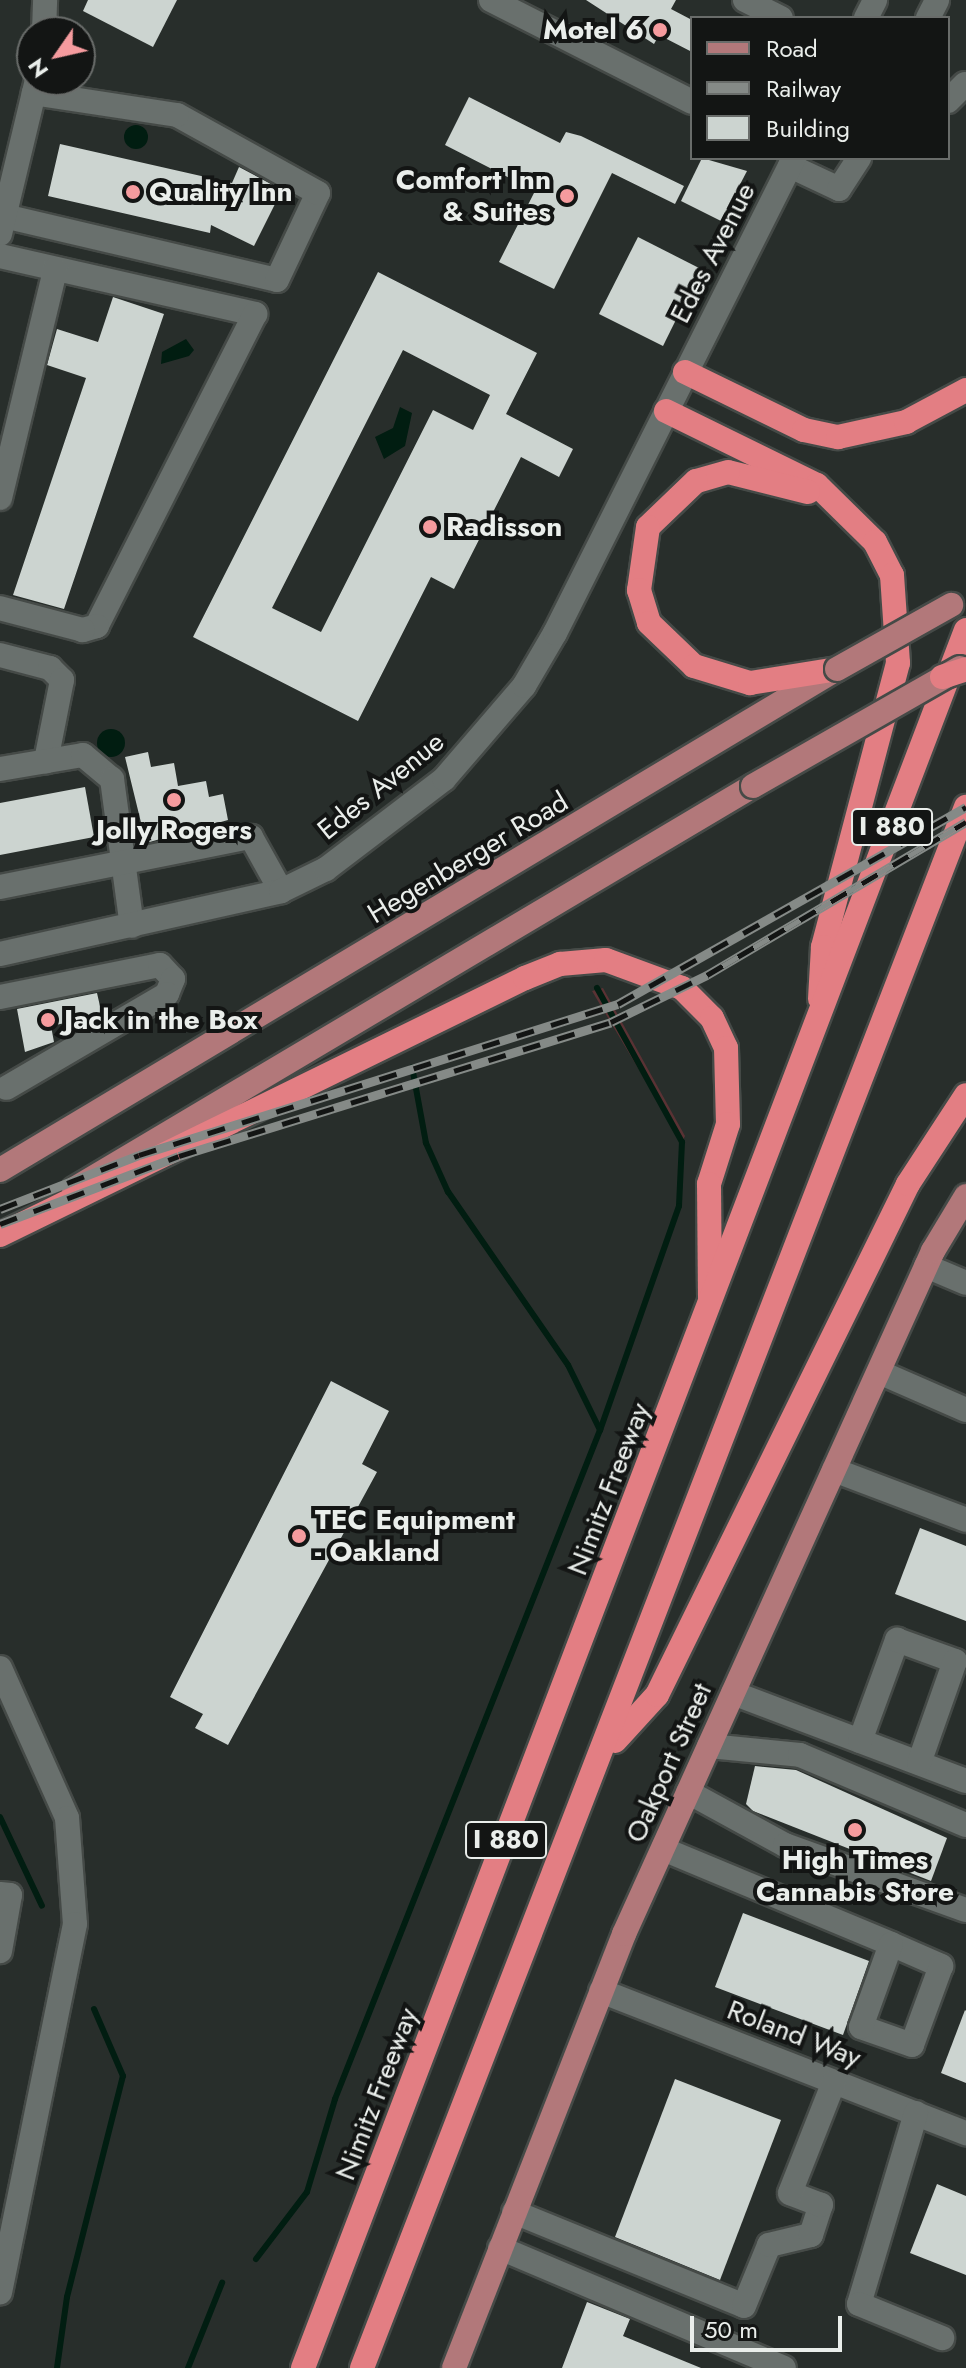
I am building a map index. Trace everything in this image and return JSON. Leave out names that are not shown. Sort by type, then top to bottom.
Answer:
[{"type":"highway","points":[[685,372],[804,430],[838,437],[906,422],[966,390]]},
{"type":"highway","points":[[666,411],[781,464],[850,514],[892,575],[898,663],[823,947],[818,1025]]},
{"type":"highway","points":[[837,669],[750,683],[694,666],[649,623],[638,560],[648,527],[667,502],[696,481],[728,472],[791,484],[850,514]]},
{"type":"highway","name":"Nimitz Freeway","points":[[303,2368],[710,1311],[966,630]]},
{"type":"highway","points":[[942,677],[966,667]]},
{"type":"highway","name":"I 880","points":[[362,2368],[606,1751],[966,807]]},
{"type":"highway","points":[[0,1234],[274,1094],[525,978],[560,964],[606,960],[682,988],[712,1018],[726,1048],[728,1124],[709,1184],[710,1311]]},
{"type":"highway","points":[[606,1751],[657,1695],[908,1184],[966,1095]]},
{"type":"main road","name":"Hegenberger Road","points":[[0,1170],[837,669],[966,596]]},
{"type":"main road","points":[[0,1234],[942,677]]},
{"type":"main road","name":"Oakport Street","points":[[454,2368],[601,1991],[663,1849],[926,1266],[966,1196]]},
{"type":"street","points":[[745,0],[777,16]]},
{"type":"street","points":[[498,2],[690,101]]},
{"type":"street","points":[[950,99],[965,84]]},
{"type":"street","points":[[31,96],[10,152],[2,225],[277,280],[318,193],[177,115],[84,96]]},
{"type":"street","points":[[792,162],[839,189],[858,160]]},
{"type":"street","name":"Edes Avenue","points":[[0,954],[281,891],[394,820],[484,737],[555,633],[792,162]]},
{"type":"street","points":[[0,256],[255,314],[97,626],[83,630],[0,608]]},
{"type":"street","points":[[0,498],[55,270]]},
{"type":"street","points":[[0,655],[50,668],[62,680],[46,761]]},
{"type":"street","points":[[0,769],[83,755],[112,779],[132,926]]},
{"type":"street","points":[[0,887],[251,837],[281,891]]},
{"type":"street","points":[[0,997],[160,965],[173,979],[167,994],[6,1088]]},
{"type":"street","points":[[926,1266],[966,1283]]},
{"type":"street","points":[[879,1372],[966,1410]]},
{"type":"street","points":[[834,1470],[966,1520]]},
{"type":"street","points":[[860,1741],[897,1640],[955,1661],[919,1763]]},
{"type":"street","points":[[0,1668],[67,1818],[75,1897],[66,1976],[0,2292]]},
{"type":"street","points":[[733,1693],[966,1781]]},
{"type":"street","points":[[709,1746],[800,1755],[966,1825]]},
{"type":"street","points":[[688,1792],[785,1845],[966,1910]]},
{"type":"street","points":[[663,1849],[891,1944]]},
{"type":"street","points":[[0,1894],[10,1895],[0,1951]]},
{"type":"street","name":"Roland Way","points":[[601,1991],[966,2133]]},
{"type":"street","points":[[514,2212],[744,2306],[769,2245],[811,2235],[821,2205],[790,2193],[834,2082]]},
{"type":"street","points":[[916,2113],[859,2304],[942,2338]]},
{"type":"street","points":[[500,2248],[768,2365]]},
{"type":"shaded area","points":[[136,125],[147,132],[148,137],[141,148],[136,149],[125,142],[124,137],[131,126]]},
{"type":"shaded area","points":[[186,339],[194,350],[189,356],[161,364],[162,352]]},
{"type":"shaded area","points":[[400,407],[412,413],[405,446],[384,459],[375,437],[393,428]]},
{"type":"shaded area","points":[[111,729],[121,733],[125,743],[121,753],[111,757],[101,753],[97,743],[101,733]]},
{"type":"shaded area","points":[[603,988],[685,1136],[682,1142],[592,991]]},
{"type":"building","points":[[88,0],[177,0],[153,47],[83,11]]},
{"type":"building","name":"Motel 6","points":[[586,0],[676,0],[671,9],[690,19],[690,51],[659,35],[654,44]]},
{"type":"building","name":"Comfort Inn & Suites","points":[[469,97],[560,143],[566,132],[581,136],[684,186],[675,204],[612,173],[554,289],[499,262],[535,191],[445,145]]},
{"type":"building","name":"Quality Inn","points":[[60,144],[232,183],[239,167],[282,190],[254,246],[211,225],[210,233],[48,196]]},
{"type":"building","points":[[701,160],[747,171],[721,221],[681,201]]},
{"type":"building","points":[[638,237],[701,269],[663,346],[599,314]]},
{"type":"building","name":"Radisson","points":[[378,272],[537,353],[506,414],[573,449],[559,477],[521,457],[454,589],[431,577],[358,721],[193,637]],"holes":[[[403,350],[490,395],[473,430],[433,410],[321,632],[272,608]]]},
{"type":"building","points":[[113,297],[164,314],[64,609],[13,595],[86,378],[47,365],[57,329],[98,342]]},
{"type":"building","points":[[148,752],[151,767],[174,763],[178,786],[206,781],[209,797],[223,794],[228,820],[146,843],[125,757]]},
{"type":"building","points":[[85,787],[94,837],[0,855],[0,803]]},
{"type":"building","name":"Jack in the Box","points":[[97,993],[102,1015],[51,1026],[54,1042],[25,1052],[17,1009]]},
{"type":"building","name":"TEC Equipment - Oakland","points":[[331,1381],[389,1411],[362,1464],[377,1472],[228,1745],[195,1728],[203,1714],[170,1697]]},
{"type":"building","points":[[920,1528],[966,1546],[966,1621],[895,1594]]},
{"type":"building","name":"High Times Cannabis Store","points":[[755,1766],[796,1770],[947,1838],[931,1881],[753,1811],[746,1804]]},
{"type":"building","points":[[743,1913],[869,1961],[843,2035],[715,1987]]},
{"type":"building","points":[[966,2011],[966,2083],[941,2073]]},
{"type":"building","points":[[675,2079],[781,2120],[720,2280],[615,2237]]},
{"type":"building","points":[[937,2184],[966,2196],[966,2275],[910,2253]]},
{"type":"building","points":[[587,2302],[630,2319],[623,2336],[701,2368],[562,2368]]},
{"type":"waterway","points":[[597,988],[682,1142],[679,1206],[600,1430]]},
{"type":"waterway","points":[[256,2259],[307,2192],[335,2099],[600,1430],[568,1365],[448,1192],[426,1143],[412,1067]]},
{"type":"waterway","points":[[0,1817],[42,1906]]},
{"type":"waterway","points":[[57,2368],[67,2297],[123,2076],[94,2009]]},
{"type":"waterway","points":[[188,2368],[222,2283]]},
{"type":"railway","points":[[0,1209],[139,1155],[618,1004],[966,807]]},
{"type":"railway","points":[[0,1224],[179,1156],[611,1022],[707,975],[966,822]]},
{"type":"place","name":"Motel 6","points":[[660,30]]},
{"type":"place","name":"Quality Inn","points":[[133,192]]},
{"type":"place","name":"Comfort Inn & Suites","points":[[567,196]]},
{"type":"place","name":"Radisson","points":[[430,527]]},
{"type":"place","name":"Jolly Rogers","points":[[174,800]]},
{"type":"place","name":"Jack in the Box","points":[[48,1020]]},
{"type":"place","name":"TEC Equipment - Oakland","points":[[299,1536]]},
{"type":"place","name":"High Times Cannabis Store","points":[[855,1830]]}]
